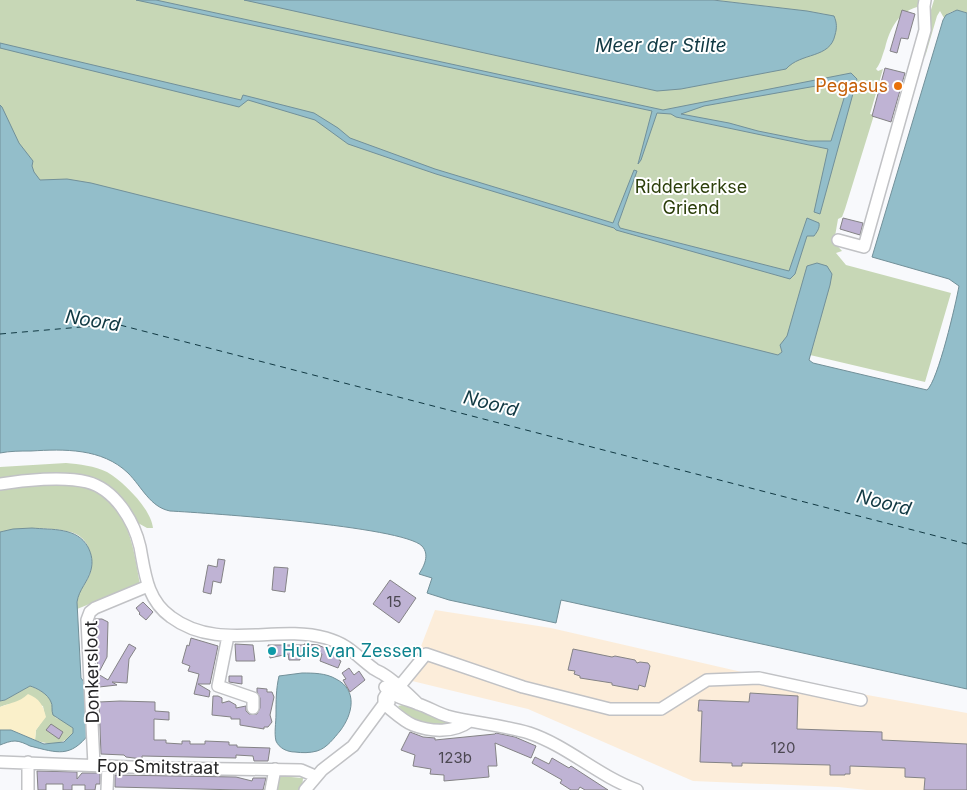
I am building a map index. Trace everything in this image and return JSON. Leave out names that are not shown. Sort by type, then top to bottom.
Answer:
[{"type":"street","points":[[838,240],[864,247],[925,30],[927,2]]},
{"type":"street","points":[[0,484],[24,480],[87,482],[98,486],[114,499],[141,533],[148,586],[159,606],[170,617],[181,624],[198,632],[228,636],[302,635],[325,638],[339,643],[351,649],[374,669],[383,674],[396,688],[418,704],[445,716],[512,729],[548,741],[602,774],[637,790]]},
{"type":"street","name":"Donkersloot","points":[[94,765],[87,620],[90,612],[95,608],[148,586]]},
{"type":"street","points":[[228,636],[218,686],[253,698],[253,708]]},
{"type":"street","points":[[305,790],[315,776],[353,746],[384,704],[384,698],[396,688],[426,654],[523,687],[610,709],[662,709],[707,680],[759,678],[862,700]]},
{"type":"street","points":[[384,704],[411,724],[425,728],[451,730],[463,726],[470,721]]},
{"type":"street","name":"Fop Smitstraat","points":[[0,762],[301,770],[315,776]]},
{"type":"street","points":[[28,762],[28,790]]},
{"type":"street","points":[[108,766],[108,790]]},
{"type":"street","points":[[271,790],[275,769]]},
{"type":"shaded area","points":[[435,610],[551,628],[746,673],[967,713],[967,790],[867,790],[693,781],[528,709],[408,680]]},
{"type":"green space","name":"Ridderkerkse Griend","points":[[0,0],[322,0],[825,14],[714,0],[922,0],[921,6],[907,11],[893,27],[876,69],[878,71],[883,69],[870,114],[874,115],[845,209],[842,217],[838,219],[834,242],[842,251],[836,253],[846,265],[951,293],[925,382],[810,355],[832,274],[784,359],[0,188]]},
{"type":"green space","points":[[934,0],[967,0],[967,13],[952,12],[944,18],[940,11],[925,57],[930,13]]},
{"type":"green space","points":[[66,463],[97,468],[114,476],[142,505],[153,528],[147,528],[138,523],[123,501],[56,475],[20,475],[0,478],[0,467]]},
{"type":"green space","points":[[45,483],[79,486],[98,493],[110,502],[126,526],[131,540],[140,584],[77,609],[78,597],[89,577],[92,566],[90,550],[84,540],[68,531],[49,529],[0,532],[0,487]]},
{"type":"green space","points":[[30,686],[40,690],[49,697],[56,718],[73,728],[73,733],[65,740],[56,743],[45,743],[35,740],[36,730],[45,717],[43,706],[22,703],[0,707],[0,701]]},
{"type":"green space","points":[[407,704],[459,722],[442,725],[426,724],[411,718],[398,706]]},
{"type":"green space","points":[[279,776],[303,778],[302,790],[277,790]]},
{"type":"sand","points":[[28,694],[40,703],[46,717],[36,730],[35,740],[11,730],[0,730],[0,707],[18,701]]},
{"type":"water","points":[[136,0],[156,0],[663,110],[851,73],[857,79],[820,214],[814,212],[828,149],[676,117],[671,114],[657,113],[638,164],[652,111]],"holes":[[[844,81],[848,85],[831,141],[808,141],[681,114],[704,106]]]},
{"type":"water","name":"Meer der Stilte","points":[[244,0],[713,0],[834,16],[836,28],[832,43],[827,48],[799,60],[786,69],[681,89],[657,91]]},
{"type":"water","name":"Noord","points":[[957,10],[967,13],[967,689],[561,600],[556,623],[449,600],[427,593],[432,578],[419,574],[423,568],[426,553],[422,546],[407,539],[379,532],[302,522],[170,511],[163,509],[152,501],[128,473],[107,459],[69,450],[0,453],[0,105],[19,143],[33,161],[34,172],[40,180],[67,179],[91,183],[778,355],[782,352],[780,345],[787,336],[807,266],[817,263],[827,266],[832,274],[830,285],[809,360],[813,363],[927,390],[941,358],[959,286],[949,279],[872,257],[943,20],[946,15]]},
{"type":"water","points":[[0,43],[241,100],[243,95],[314,113],[350,138],[435,169],[613,223],[634,170],[637,171],[618,224],[620,228],[789,271],[807,218],[819,223],[819,227],[814,236],[807,236],[795,274],[790,279],[616,230],[436,174],[348,144],[315,120],[248,100],[239,107],[0,48]]},
{"type":"water","points":[[32,528],[63,531],[77,536],[88,547],[92,558],[90,574],[77,602],[81,678],[88,687],[89,734],[76,747],[63,752],[30,746],[17,741],[0,745],[0,730],[11,730],[44,744],[64,742],[73,733],[73,728],[53,715],[50,699],[36,688],[30,686],[0,701],[0,532]]},
{"type":"water","points":[[302,673],[324,674],[336,679],[348,689],[351,703],[348,717],[340,731],[324,748],[317,751],[300,753],[281,748],[276,741],[275,731],[276,695],[279,676]]},
{"type":"building","points":[[902,10],[915,14],[908,39],[901,38],[897,53],[890,51]]},
{"type":"building","points":[[885,68],[905,73],[891,122],[872,116]]},
{"type":"building","points":[[843,218],[863,223],[860,235],[840,229]]},
{"type":"building","points":[[218,559],[225,560],[221,583],[213,581],[211,594],[203,592],[208,565],[217,567]]},
{"type":"building","points":[[274,567],[288,568],[285,592],[272,590]]},
{"type":"building","points":[[390,580],[416,598],[399,623],[373,604]]},
{"type":"building","points":[[143,602],[153,612],[146,620],[139,614],[136,608]]},
{"type":"building","points":[[95,619],[102,619],[108,622],[107,657],[98,674]]},
{"type":"building","points":[[191,638],[218,646],[210,684],[198,684],[210,691],[209,697],[194,694],[199,674],[188,671],[190,666],[182,663]]},
{"type":"building","points":[[129,644],[136,648],[129,659],[127,683],[112,682],[117,685],[99,687],[98,674],[108,680]]},
{"type":"building","points":[[235,644],[253,645],[255,661],[236,661]]},
{"type":"building","points":[[268,645],[318,645],[341,655],[338,668],[320,661],[322,654],[300,651],[300,660],[289,660],[288,654],[270,658]]},
{"type":"building","points":[[573,649],[635,660],[637,663],[648,663],[650,666],[645,687],[639,685],[638,690],[612,685],[612,683],[580,678],[580,676],[574,674],[575,671],[568,670]]},
{"type":"building","points":[[349,668],[354,675],[359,671],[365,680],[350,692],[343,680],[346,679],[342,673]]},
{"type":"building","points":[[229,676],[242,676],[242,684],[229,682]]},
{"type":"building","points":[[257,688],[267,689],[267,692],[272,692],[274,697],[270,715],[272,722],[268,727],[264,727],[264,729],[240,725],[240,719],[212,715],[213,696],[222,698],[222,703],[229,701],[236,705],[236,708],[246,706],[246,711],[249,714],[257,714],[260,708],[260,698]]},
{"type":"building","points":[[750,693],[798,696],[797,729],[882,732],[882,740],[967,744],[967,790],[924,790],[925,778],[905,777],[905,768],[850,766],[850,774],[830,775],[830,765],[742,763],[742,766],[732,766],[732,763],[700,762],[702,711],[698,711],[699,700],[749,702]]},
{"type":"building","points":[[99,702],[155,702],[155,711],[169,712],[169,720],[154,719],[154,740],[166,740],[166,743],[182,744],[182,741],[190,741],[190,744],[205,744],[205,741],[229,742],[229,745],[237,745],[237,747],[270,748],[268,761],[254,761],[253,756],[236,755],[236,758],[142,756],[142,759],[126,757],[124,755],[101,754]]},
{"type":"building","points":[[51,724],[63,732],[59,739],[46,730]]},
{"type":"building","points":[[410,732],[423,737],[435,738],[435,740],[496,733],[515,737],[536,746],[531,758],[495,743],[497,766],[488,766],[489,777],[444,781],[444,775],[430,774],[431,769],[413,766],[415,755],[401,750]]},
{"type":"building","points":[[535,757],[549,764],[552,758],[569,768],[571,766],[608,790],[585,790],[580,787],[578,790],[571,790],[560,783],[562,780],[532,763]]},
{"type":"building","points":[[37,771],[77,772],[77,779],[82,773],[100,773],[100,784],[96,784],[95,790],[85,790],[85,785],[72,785],[72,790],[63,790],[63,784],[46,784],[46,790],[38,790]]},
{"type":"building","points":[[115,775],[236,777],[252,781],[253,778],[266,778],[263,790],[241,790],[115,787]]},
{"type":"ferry route","points":[[0,334],[116,324],[967,544]]},
{"type":"place","name":"Pegasus","points":[[898,86]]},
{"type":"place","name":"Huis van Zessen","points":[[272,651]]}]
